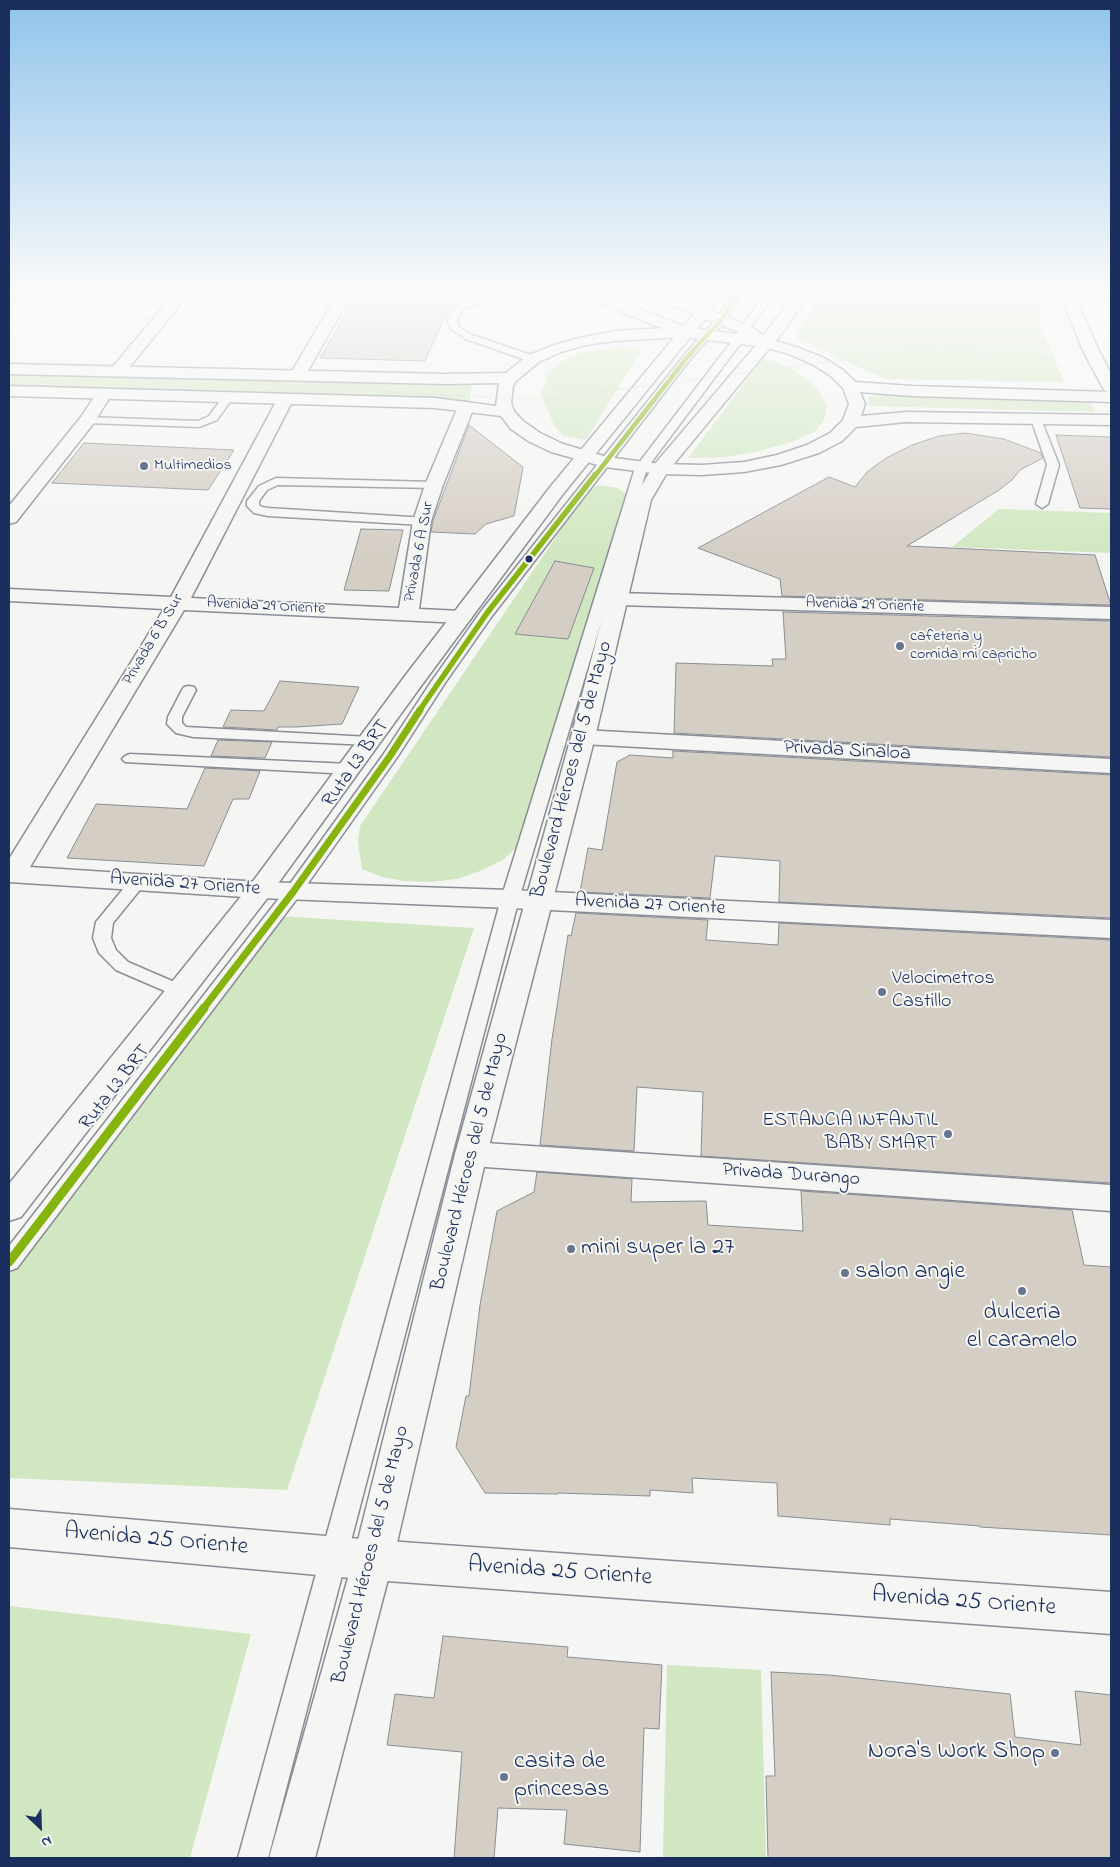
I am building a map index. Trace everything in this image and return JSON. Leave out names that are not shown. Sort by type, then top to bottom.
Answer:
[{"type":"main road","points":[[403,378],[502,378]]},
{"type":"main road","points":[[510,378],[502,394],[506,412],[517,425],[534,437],[557,448],[595,460],[650,468],[711,470],[744,467],[782,460],[813,450],[836,437],[851,422],[857,404],[850,386],[842,378]]},
{"type":"main road","points":[[9,1208],[260,890],[557,490],[595,460],[652,378]]},
{"type":"main road","name":"Boulevard Héroes del 5 de Mayo","points":[[292,1858],[354,1558],[471,1154],[583,737],[650,468],[733,378]]},
{"type":"main road","points":[[850,386],[912,391],[1111,397]]},
{"type":"main road","points":[[9,391],[227,399],[435,403],[506,412]]},
{"type":"main road","points":[[9,518],[87,420],[104,394]]},
{"type":"main road","name":"Privada 6 B Sur","points":[[10,877],[178,603],[285,400]]},
{"type":"main road","name":"Privada 6 A Sur","points":[[408,614],[422,521],[434,485],[466,407]]},
{"type":"main road","points":[[851,422],[906,417],[1111,420]]},
{"type":"main road","name":"Avenida 29 Oriente","points":[[9,595],[462,618]]},
{"type":"main road","name":"Avenida 29 Oriente","points":[[618,599],[1111,613]]},
{"type":"main road","name":"Privada Sinaloa","points":[[583,737],[1111,766]]},
{"type":"main road","name":"Avenida 27 Oriente","points":[[10,877],[139,881],[293,892],[510,899],[1111,929]]},
{"type":"main road","name":"Privada Durango","points":[[471,1154],[1111,1198]]},
{"type":"main road","name":"Avenida 25 Oriente","points":[[9,1528],[354,1558],[1111,1613]]},
{"type":"lane","name":"Ruta L3 BRT","points":[[9,1262],[293,892],[390,756],[438,682],[595,460],[668,378]]},
{"type":"lane","points":[[253,1858],[354,1558],[510,899],[650,468],[711,378]]},
{"type":"lane","points":[[87,420],[199,424],[213,418],[227,399]]},
{"type":"lane","points":[[1036,419],[1053,466],[1042,504]]},
{"type":"lane","points":[[422,521],[268,512],[258,510],[253,506],[253,501],[263,488],[276,481],[434,485]]},
{"type":"lane","points":[[189,690],[175,717],[174,724],[181,730],[193,733],[370,741]]},
{"type":"lane","points":[[130,759],[350,769]]},
{"type":"lane","points":[[139,881],[105,922],[102,938],[108,953],[122,966],[180,991]]},
{"type":"path","points":[[388,392],[520,399],[552,398],[704,378]]},
{"type":"green space","points":[[9,378],[309,378],[472,382],[470,401],[9,388]]},
{"type":"green space","points":[[545,378],[624,378],[586,440],[564,436],[555,427],[540,392],[546,384]]},
{"type":"green space","points":[[748,378],[805,378],[815,386],[827,405],[824,420],[816,431],[792,442],[755,452],[725,457],[688,458]]},
{"type":"green space","points":[[883,378],[1062,378],[1064,382]]},
{"type":"green space","points":[[887,393],[1042,397],[1091,404],[1095,412],[870,406],[868,397]]},
{"type":"green space","points":[[599,485],[618,488],[626,496],[527,827],[519,845],[503,860],[457,879],[430,882],[404,881],[382,877],[362,869],[358,842],[360,826],[585,494],[590,488]]},
{"type":"green space","points":[[999,509],[1111,513],[1111,553],[952,547]]},
{"type":"green space","points":[[277,916],[474,928],[287,1490],[9,1478],[9,1273]]},
{"type":"green space","points":[[9,1606],[251,1634],[190,1858],[9,1858]]},
{"type":"green space","points":[[667,1665],[761,1670],[766,1858],[663,1858]]},
{"type":"building","points":[[469,425],[523,467],[514,516],[486,524],[475,534],[431,532],[433,521]]},
{"type":"building","points":[[965,433],[1004,439],[1041,453],[1043,458],[1020,470],[1012,480],[999,490],[907,546],[1095,555],[1111,605],[782,596],[780,579],[698,548],[829,477],[855,487],[867,472],[886,458],[912,445],[939,436]]},
{"type":"building","points":[[1056,435],[1111,437],[1111,509],[1080,508]]},
{"type":"building","name":"Multimedios","points":[[84,443],[234,450],[208,490],[52,483]]},
{"type":"building","points":[[361,529],[403,530],[389,591],[344,590]]},
{"type":"building","points":[[555,561],[594,568],[568,639],[515,634]]},
{"type":"building","points":[[783,612],[1111,621],[1111,757],[674,733],[676,663],[773,666],[772,659],[786,659]]},
{"type":"building","points":[[280,681],[359,687],[342,724],[278,727],[277,730],[223,727],[231,710],[264,711]]},
{"type":"building","points":[[218,740],[272,742],[265,758],[211,756]]},
{"type":"building","points":[[673,751],[1111,775],[1111,918],[779,902],[780,861],[715,856],[710,898],[580,892],[588,848],[602,850],[617,762],[630,755],[673,758]]},
{"type":"building","points":[[205,768],[260,771],[249,799],[233,799],[204,866],[67,858],[96,804],[187,809]]},
{"type":"building","points":[[576,913],[708,920],[706,940],[778,945],[779,923],[1111,940],[1111,1183],[701,1156],[703,1092],[637,1087],[634,1151],[540,1145],[552,1039],[568,935],[571,936]]},
{"type":"building","points":[[537,1172],[632,1179],[631,1202],[706,1201],[708,1225],[803,1231],[801,1191],[1072,1210],[1084,1265],[1111,1267],[1111,1535],[890,1519],[890,1525],[778,1516],[777,1483],[692,1478],[693,1493],[650,1490],[650,1496],[485,1493],[456,1447],[466,1396],[469,1396],[480,1305],[497,1211],[534,1192]]},
{"type":"building","points":[[443,1636],[568,1647],[567,1657],[662,1665],[659,1729],[644,1728],[640,1852],[564,1844],[567,1810],[498,1808],[494,1858],[454,1858],[462,1752],[387,1745],[395,1694],[434,1698]]},
{"type":"building","points":[[771,1672],[829,1675],[1010,1694],[1015,1737],[1081,1745],[1075,1691],[1111,1695],[1111,1858],[768,1858],[766,1776],[775,1776]]},
{"type":"transit line","points":[[9,1262],[293,892],[390,756],[438,682],[487,613],[671,378]]},
{"type":"place","name":"Multimedios","points":[[144,466]]},
{"type":"place","name":"cafeteria y comida mi capricho","points":[[900,646]]},
{"type":"place","name":"Velocimetros Castillo","points":[[882,992]]},
{"type":"place","name":"ESTANCIA INFANTIL BABY SMART","points":[[948,1134]]},
{"type":"place","name":"mini super la 27","points":[[571,1249]]},
{"type":"place","name":"salon angie","points":[[845,1273]]},
{"type":"place","name":"dulceria el caramelo","points":[[1022,1291]]},
{"type":"place","name":"Nora's Work Shop","points":[[1055,1753]]},
{"type":"place","name":"casita de princesas","points":[[504,1777]]}]
